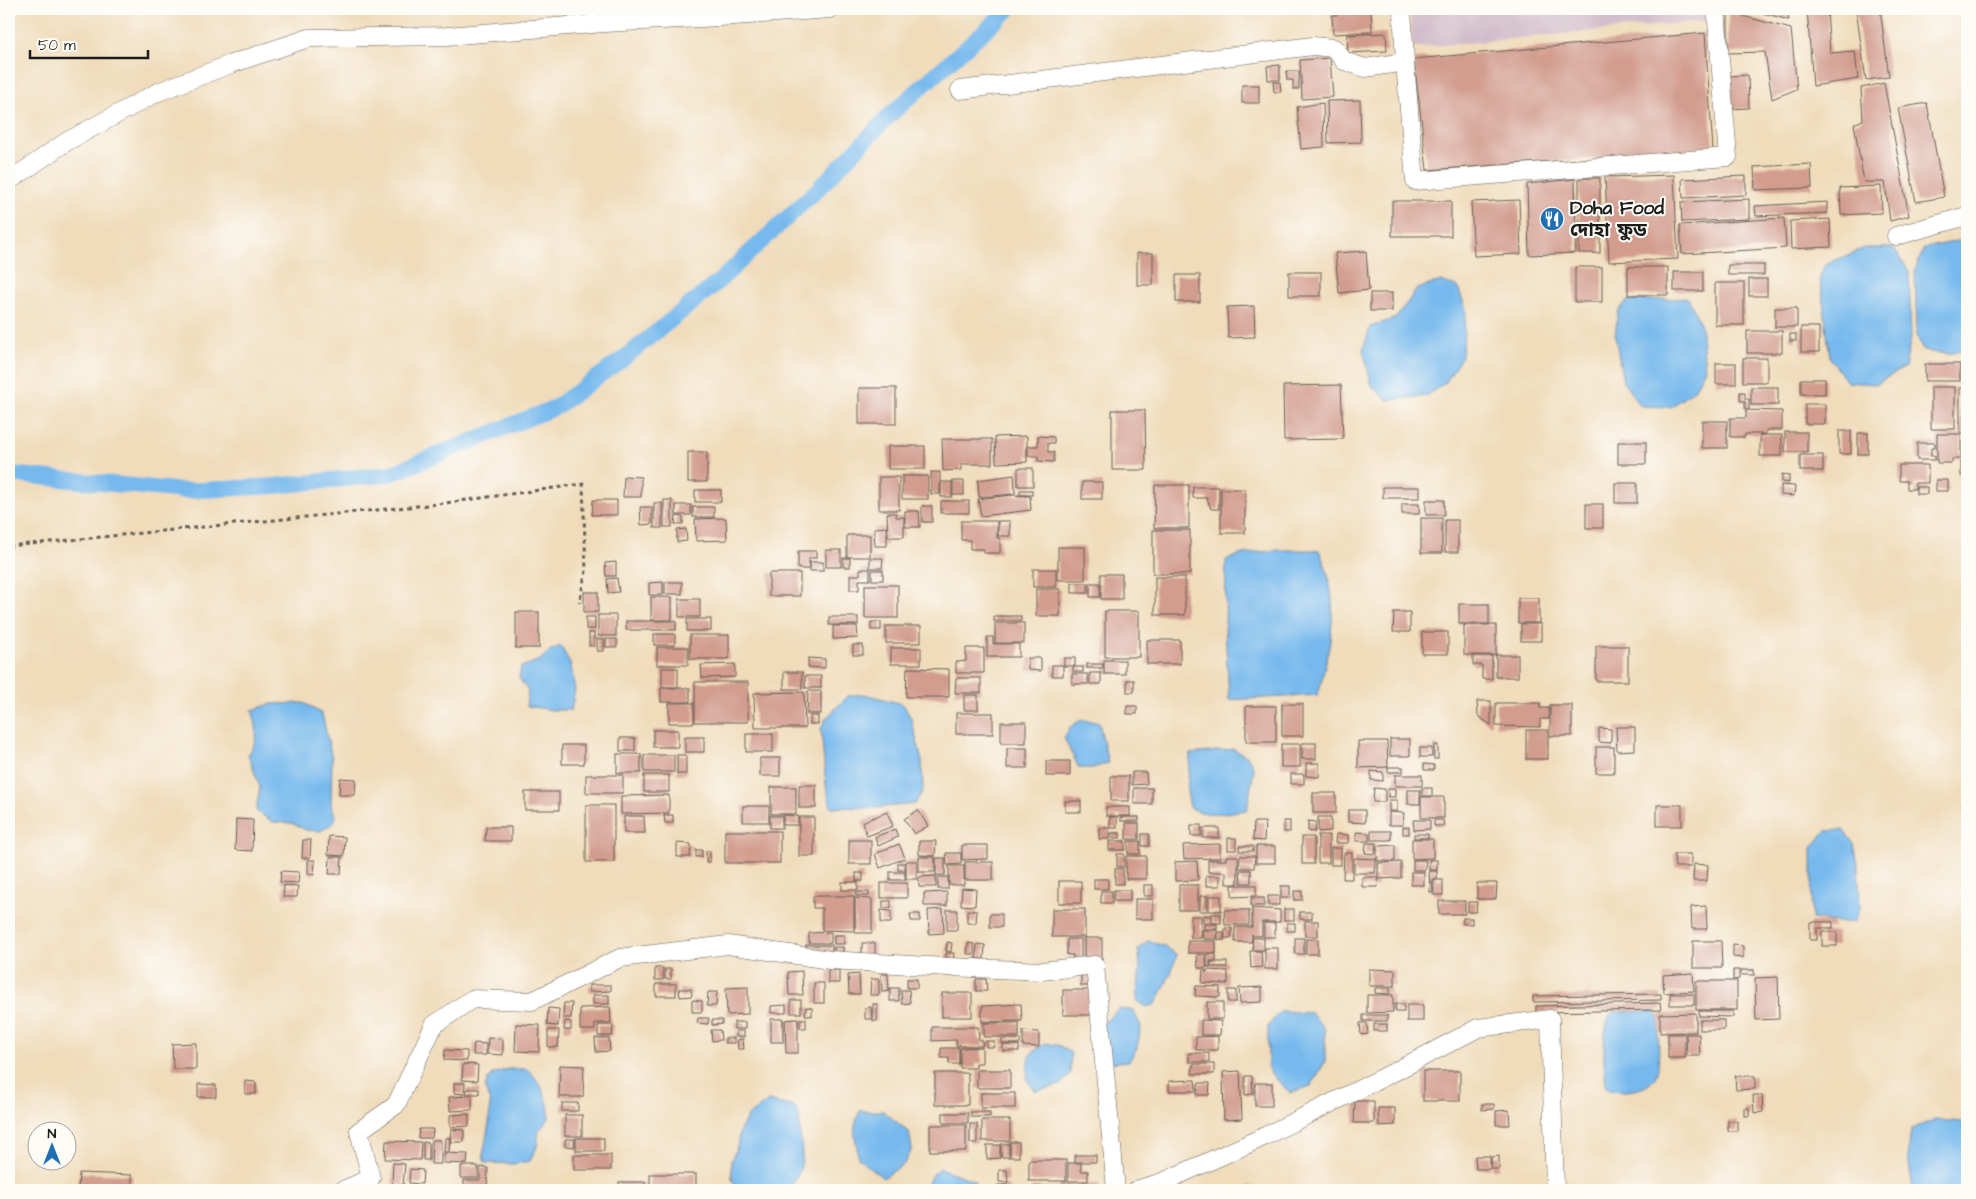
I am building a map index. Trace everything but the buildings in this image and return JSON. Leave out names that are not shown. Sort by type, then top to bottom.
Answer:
[{"type":"street","points":[[9,181],[66,142],[158,92],[231,64],[309,38],[447,36],[604,22],[720,17],[830,9]]},
{"type":"street","points":[[1402,9],[1415,181],[1728,157],[1716,9]]},
{"type":"street","points":[[960,90],[1313,46],[1334,48],[1344,61],[1365,68],[1405,62]]},
{"type":"street","points":[[1896,236],[1967,216]]},
{"type":"street","points":[[343,1190],[372,1178],[359,1131],[396,1105],[434,1025],[472,999],[532,1001],[620,958],[728,946],[830,960],[927,966],[1042,971],[1095,965],[1116,1190]]},
{"type":"street","points":[[1136,1190],[1165,1180],[1259,1139],[1478,1028],[1550,1019],[1555,1190]]},
{"type":"path","points":[[9,546],[438,504],[583,484],[586,572],[579,603]]},
{"type":"shaded area","points":[[1410,9],[1704,9],[1705,21],[1413,48]]},
{"type":"water","points":[[1967,239],[1967,350],[1947,354],[1923,351],[1917,336],[1915,270],[1924,248]]},
{"type":"water","points":[[1865,248],[1894,248],[1909,271],[1911,337],[1905,367],[1876,384],[1847,382],[1830,358],[1820,277],[1825,264]]},
{"type":"water","points":[[1441,281],[1458,287],[1466,310],[1462,356],[1446,382],[1427,396],[1388,400],[1372,386],[1363,350],[1370,327],[1396,318],[1417,289]]},
{"type":"water","points":[[1688,298],[1701,325],[1705,369],[1694,390],[1671,407],[1641,406],[1623,382],[1615,335],[1618,312],[1627,301]]},
{"type":"water","points":[[1276,550],[1319,550],[1326,568],[1332,604],[1332,622],[1327,658],[1318,695],[1229,700],[1225,627],[1226,560],[1243,554]]},
{"type":"water","points":[[561,646],[571,666],[575,690],[571,710],[553,710],[526,706],[528,691],[519,678],[521,667],[540,660],[551,650]]},
{"type":"water","points":[[864,694],[903,704],[911,718],[922,761],[923,790],[915,804],[874,808],[831,807],[826,786],[821,729],[826,718],[848,696]]},
{"type":"water","points":[[304,703],[322,714],[332,758],[331,806],[336,816],[334,823],[320,831],[306,830],[291,823],[273,822],[256,811],[260,787],[248,755],[256,739],[252,710],[271,704]]},
{"type":"water","points":[[1081,720],[1099,722],[1108,763],[1093,768],[1079,768],[1064,738],[1070,727]]},
{"type":"water","points":[[1234,749],[1248,757],[1254,769],[1247,810],[1210,813],[1190,807],[1187,792],[1190,754]]},
{"type":"water","points":[[1843,830],[1854,844],[1858,863],[1860,909],[1854,922],[1812,919],[1812,848],[1825,831]]},
{"type":"water","points":[[1148,941],[1165,946],[1177,955],[1171,973],[1156,1004],[1147,1007],[1137,1001],[1140,965],[1138,949]]},
{"type":"water","points":[[1118,1009],[1133,1010],[1141,1026],[1137,1048],[1129,1061],[1109,1063],[1102,1025]]},
{"type":"water","points":[[1281,1011],[1311,1013],[1325,1029],[1325,1062],[1311,1086],[1290,1093],[1272,1075],[1268,1068],[1268,1026]]},
{"type":"water","points":[[1653,1011],[1659,1017],[1657,1073],[1649,1084],[1636,1090],[1622,1091],[1608,1089],[1606,1086],[1604,1041],[1610,1014],[1614,1012]]},
{"type":"water","points":[[1046,1043],[1060,1046],[1071,1053],[1070,1074],[1060,1085],[1036,1091],[1027,1080],[1028,1061],[1034,1051]]},
{"type":"water","points":[[508,1069],[527,1069],[531,1073],[546,1097],[549,1117],[539,1130],[537,1147],[530,1161],[514,1164],[485,1163],[483,1155],[489,1123],[490,1101],[485,1089],[487,1081],[493,1074]]},
{"type":"water","points":[[768,1101],[795,1107],[797,1110],[802,1150],[800,1170],[787,1190],[737,1190],[732,1179],[731,1161],[737,1147],[739,1133],[747,1117]]},
{"type":"water","points":[[860,1111],[883,1111],[909,1132],[912,1149],[904,1164],[883,1178],[858,1158],[855,1124]]},
{"type":"water","points":[[1934,1120],[1967,1122],[1967,1190],[1913,1190],[1908,1157],[1911,1129]]},
{"type":"water","points":[[940,1168],[975,1181],[974,1190],[924,1190],[933,1173]]},
{"type":"water","points":[[1412,1185],[1417,1190],[1336,1190],[1338,1187]]},
{"type":"waterway","points":[[9,474],[185,491],[274,486],[390,474],[556,407],[624,358],[718,282],[818,189],[890,115],[1009,9]]},
{"type":"place","name":"Doha Food দোহা ফুড","points":[[1552,219]]}]
